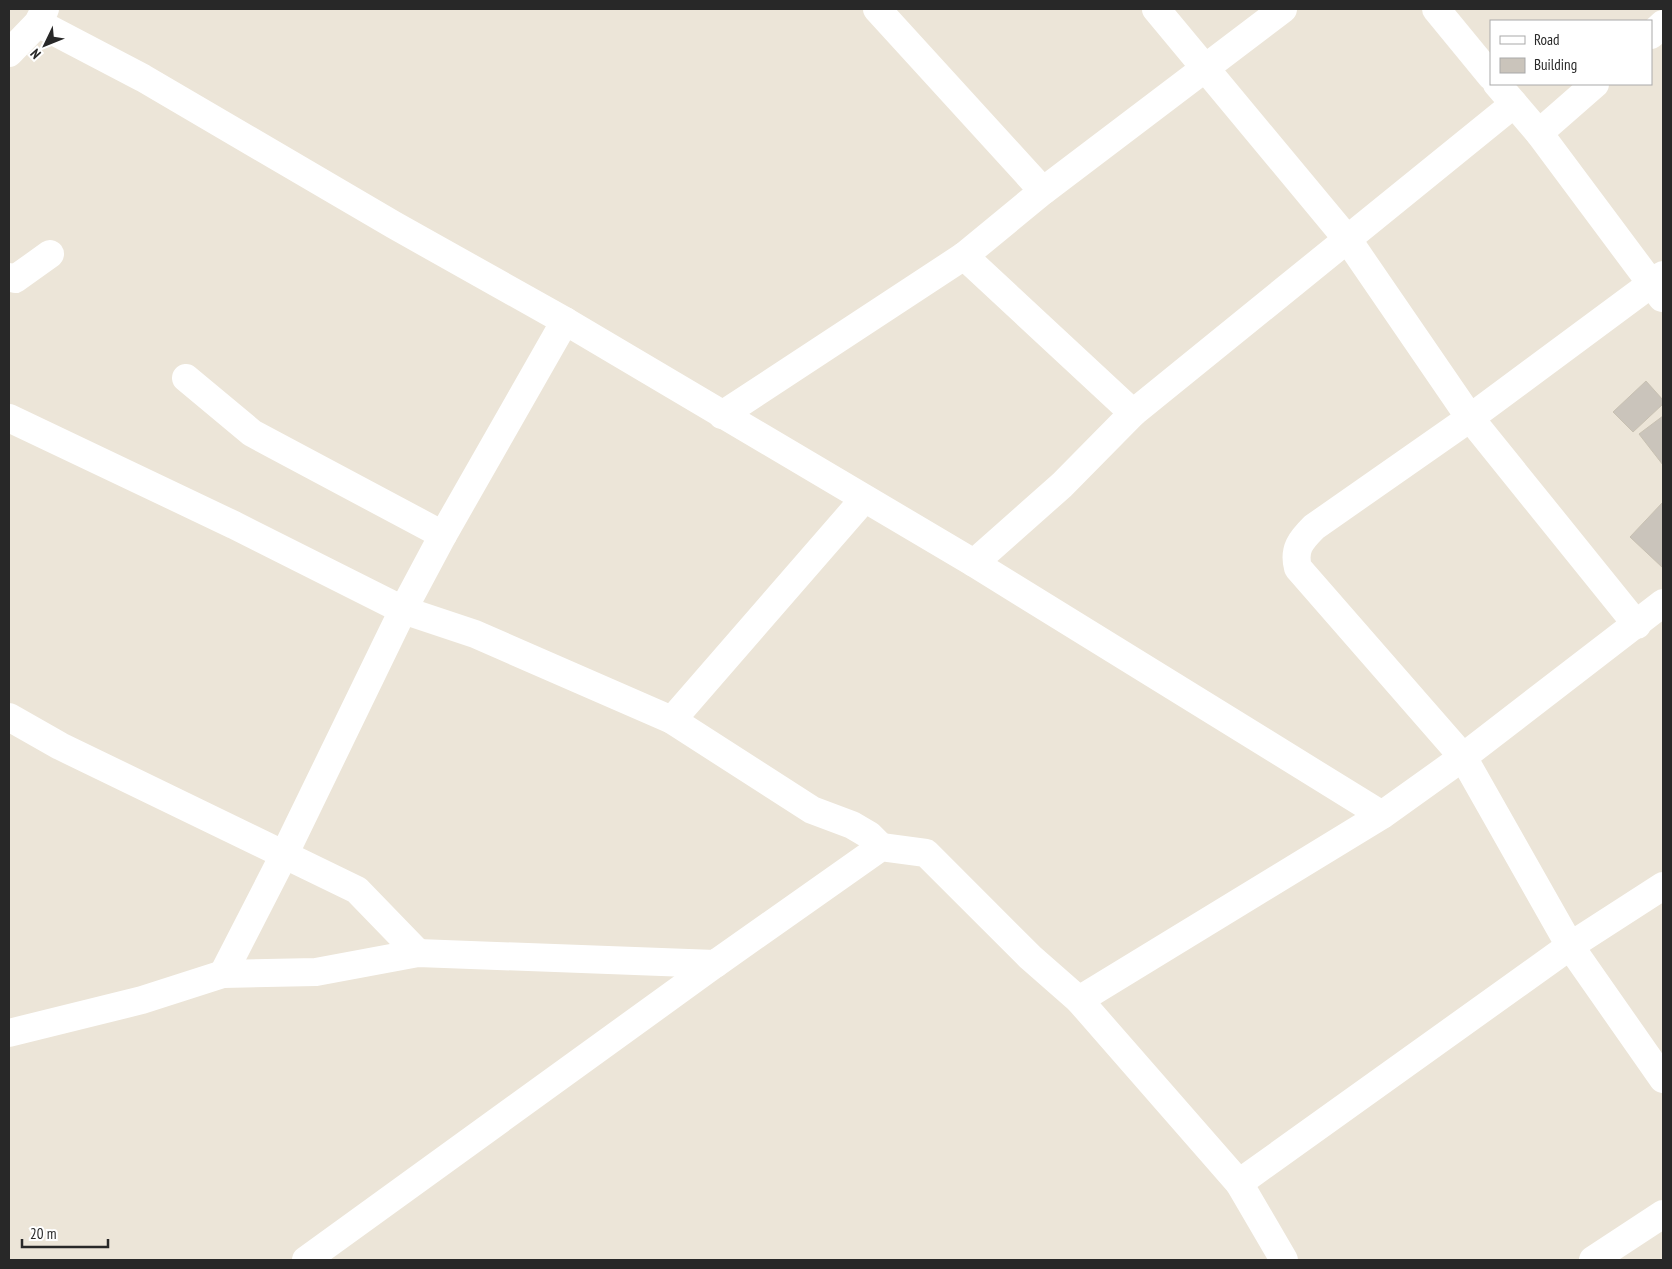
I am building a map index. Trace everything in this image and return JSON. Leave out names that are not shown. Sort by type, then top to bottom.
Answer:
[{"type":"street","points":[[877,9],[1044,191]]},
{"type":"street","points":[[1156,9],[1348,240],[1470,418],[1637,625]]},
{"type":"street","points":[[722,415],[964,256],[1044,191],[1283,9]]},
{"type":"street","points":[[1436,9],[1490,75]]},
{"type":"street","points":[[12,43],[42,16],[143,78],[394,225],[565,321],[974,563],[1382,815]]},
{"type":"street","points":[[1652,34],[1663,24]]},
{"type":"street","points":[[1540,133],[1594,85]]},
{"type":"street","points":[[974,563],[1062,485],[1133,413],[1348,240],[1506,94],[1540,133],[1659,286],[1314,528],[1297,545],[1296,558],[1298,568],[1463,757],[1570,946],[1663,1079]]},
{"type":"street","points":[[9,277],[14,279],[50,254]]},
{"type":"street","points":[[964,256],[1133,413]]},
{"type":"street","points":[[223,974],[286,853],[403,610],[443,535],[565,321]]},
{"type":"street","points":[[186,378],[252,433],[443,535]]},
{"type":"street","points":[[9,418],[234,525],[403,610],[475,634],[672,720],[812,810],[860,830],[869,835],[881,847],[926,852],[1030,957],[1079,1000],[1239,1184],[1284,1260]]},
{"type":"street","points":[[672,720],[864,499]]},
{"type":"street","points":[[1079,1000],[1382,815],[1463,757],[1637,625],[1663,603]]},
{"type":"street","points":[[9,717],[60,746],[286,853],[357,890],[418,954]]},
{"type":"street","points":[[306,1260],[715,964],[807,901],[881,847]]},
{"type":"street","points":[[1239,1184],[1570,946],[1663,886]]},
{"type":"street","points":[[9,1033],[142,1000],[223,974],[316,972],[418,954],[715,964]]},
{"type":"street","points":[[1593,1260],[1663,1214]]},
{"type":"building","points":[[1646,381],[1663,400],[1663,404],[1633,432],[1613,412]]},
{"type":"building","points":[[1663,416],[1663,465],[1639,434]]},
{"type":"building","points":[[1663,502],[1663,568],[1630,537]]}]
